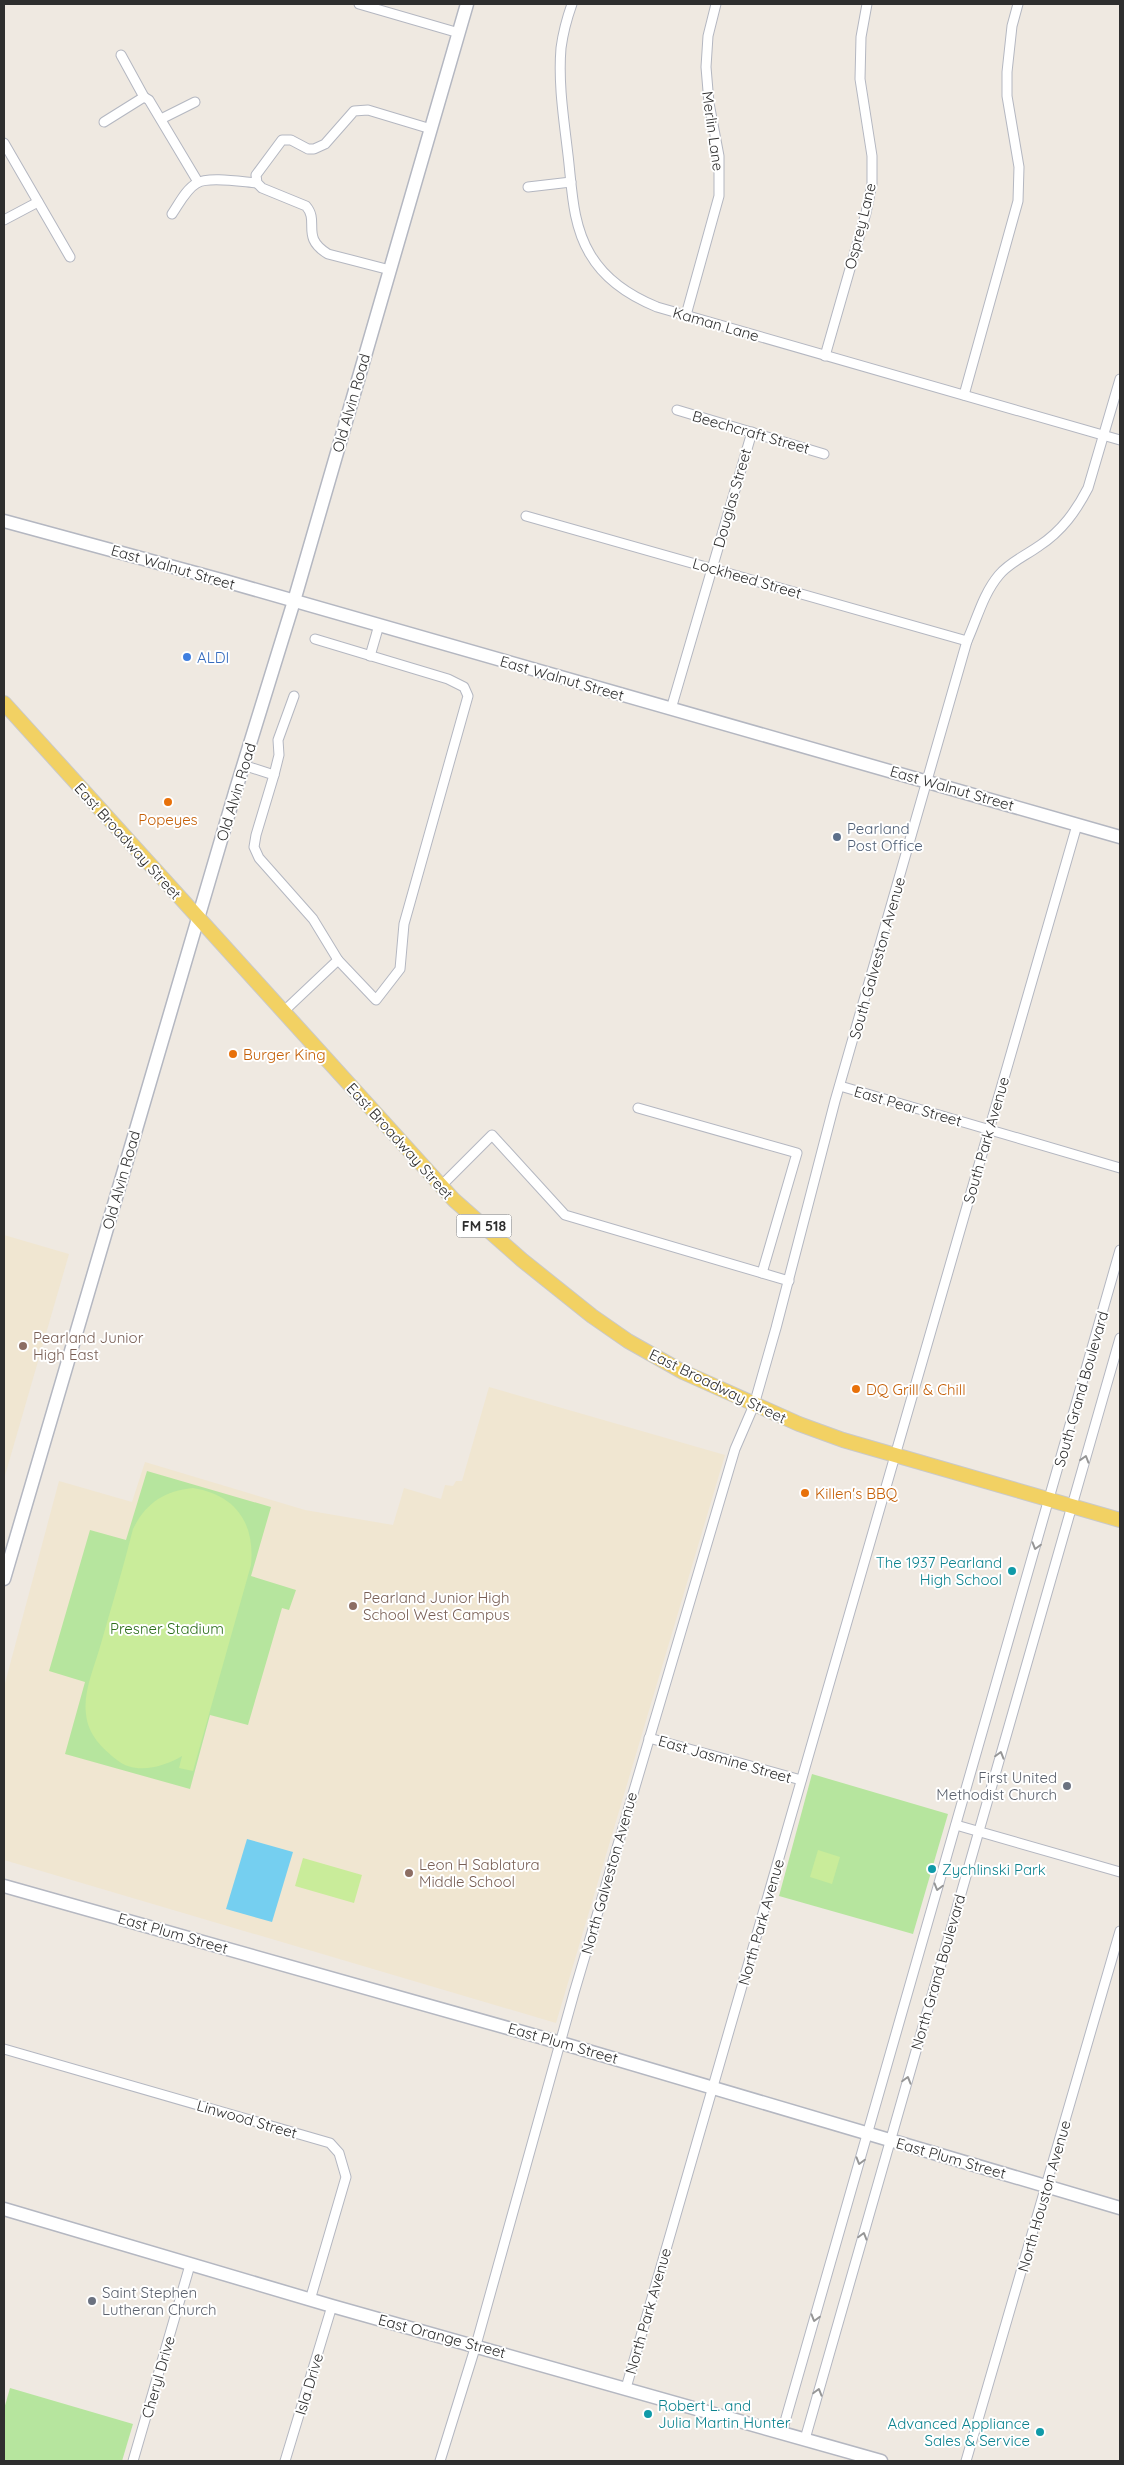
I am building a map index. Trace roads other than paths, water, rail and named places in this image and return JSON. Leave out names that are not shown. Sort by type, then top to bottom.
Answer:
[{"type":"main road","name":"East Broadway Street","points":[[4,703],[441,1186],[522,1260],[592,1316],[628,1340],[683,1372],[754,1405],[820,1432],[1120,1520]]},
{"type":"street","points":[[359,4],[459,33]]},
{"type":"street","name":"Old Alvin Road","points":[[4,1579],[243,765],[294,601],[467,4]]},
{"type":"street","name":"Kaman Lane","points":[[572,4],[564,33],[561,64],[564,122],[578,227],[583,241],[598,266],[630,294],[658,307],[686,316],[1120,440]]},
{"type":"street","name":"Merlin Lane","points":[[686,316],[719,196],[719,156],[709,103],[706,67],[708,36],[716,4]]},
{"type":"street","name":"Osprey Lane","points":[[825,356],[866,213],[872,184],[872,156],[860,79],[861,38],[867,4]]},
{"type":"street","points":[[964,395],[1018,201],[1019,167],[1007,96],[1007,72],[1012,26],[1018,4]]},
{"type":"street","points":[[121,55],[144,98],[150,100],[198,182]]},
{"type":"street","points":[[104,122],[144,98]]},
{"type":"street","points":[[161,119],[195,102]]},
{"type":"street","points":[[257,184],[256,176],[258,170],[282,140],[291,140],[308,149],[320,147],[354,111],[368,110],[431,129]]},
{"type":"street","points":[[4,142],[70,257]]},
{"type":"street","points":[[172,214],[189,190],[198,182],[209,180],[257,184],[262,188],[306,206],[310,214],[311,235],[321,250],[328,254],[390,270]]},
{"type":"street","points":[[528,187],[571,182]]},
{"type":"street","points":[[4,220],[38,202]]},
{"type":"street","name":"South Galveston Avenue","points":[[754,1405],[789,1281],[840,1086],[967,641],[983,600],[1000,574],[1011,564],[1051,538],[1072,515],[1088,488],[1120,379]]},
{"type":"street","name":"Beechcraft Street","points":[[677,410],[824,454]]},
{"type":"street","name":"Douglas Street","points":[[671,708],[752,432]]},
{"type":"street","name":"Lockheed Street","points":[[526,516],[967,641]]},
{"type":"street","name":"East Walnut Street","points":[[4,521],[928,780],[1120,837]]},
{"type":"street","points":[[370,656],[379,625]]},
{"type":"street","points":[[294,696],[278,740],[279,755],[254,846],[259,858],[313,919],[338,960],[376,1000],[400,969],[404,924],[468,696],[464,687],[448,679],[315,639]]},
{"type":"street","points":[[243,765],[274,774]]},
{"type":"street","name":"South Park Avenue","points":[[895,1455],[1077,825]]},
{"type":"street","points":[[283,1012],[338,960]]},
{"type":"street","name":"East Pear Street","points":[[840,1086],[1120,1168]]},
{"type":"street","points":[[638,1108],[796,1153],[762,1273]]},
{"type":"street","points":[[441,1186],[492,1135],[565,1215],[789,1281]]},
{"type":"street","name":"South Grand Boulevard","points":[[1049,1499],[1120,1250]]},
{"type":"street","name":"South Grand Boulevard","points":[[1071,1506],[1120,1338]]},
{"type":"street","name":"North Galveston Avenue","points":[[440,2461],[476,2345],[649,1738],[735,1449],[754,1405]]},
{"type":"street","name":"North Park Avenue","points":[[626,2388],[895,1455]]},
{"type":"street","name":"North Grand Boulevard","points":[[782,2432],[1049,1499]]},
{"type":"street","name":"North Grand Boulevard","points":[[805,2439],[1071,1506]]},
{"type":"street","name":"East Jasmine Street","points":[[649,1738],[801,1780]]},
{"type":"street","points":[[956,1825],[1120,1872]]},
{"type":"street","name":"East Plum Street","points":[[4,1886],[561,2043],[1120,2208]]},
{"type":"street","name":"North Houston Avenue","points":[[966,2461],[1120,1930]]},
{"type":"street","name":"Linwood Street","points":[[4,2049],[330,2143],[339,2153],[346,2177],[310,2300]]},
{"type":"street","name":"East Orange Street","points":[[4,2209],[310,2300],[476,2345],[881,2461]]},
{"type":"street","name":"Cheryl Drive","points":[[133,2461],[190,2265]]},
{"type":"street","name":"Isla Drive","points":[[285,2461],[332,2306]]},
{"type":"water","points":[[247,1839],[293,1852],[272,1922],[226,1909]]},
{"type":"place","name":"ALDI","points":[[187,657]]},
{"type":"place","name":"Popeyes","points":[[168,802]]},
{"type":"place","name":"Pearland Post Office","points":[[837,837]]},
{"type":"place","name":"Burger King","points":[[233,1054]]},
{"type":"place","name":"Pearland Junior High East","points":[[23,1346]]},
{"type":"place","name":"DQ Grill & Chill","points":[[856,1389]]},
{"type":"place","name":"Killen's BBQ","points":[[805,1493]]},
{"type":"place","name":"The 1937 Pearland High School","points":[[1012,1571]]},
{"type":"place","name":"Pearland Junior High School West Campus","points":[[353,1606]]},
{"type":"place","name":"First United Methodist Church","points":[[1067,1786]]},
{"type":"place","name":"Zychlinski Park","points":[[932,1869]]},
{"type":"place","name":"Leon H Sablatura Middle School","points":[[409,1873]]},
{"type":"place","name":"Saint Stephen Lutheran Church","points":[[92,2301]]},
{"type":"place","name":"Robert L. and Julia Martin Hunter","points":[[648,2414]]},
{"type":"place","name":"Advanced Appliance Sales & Service","points":[[1040,2432]]},
{"type":"park label","name":"Presner Stadium","points":[[167,1628]]}]
